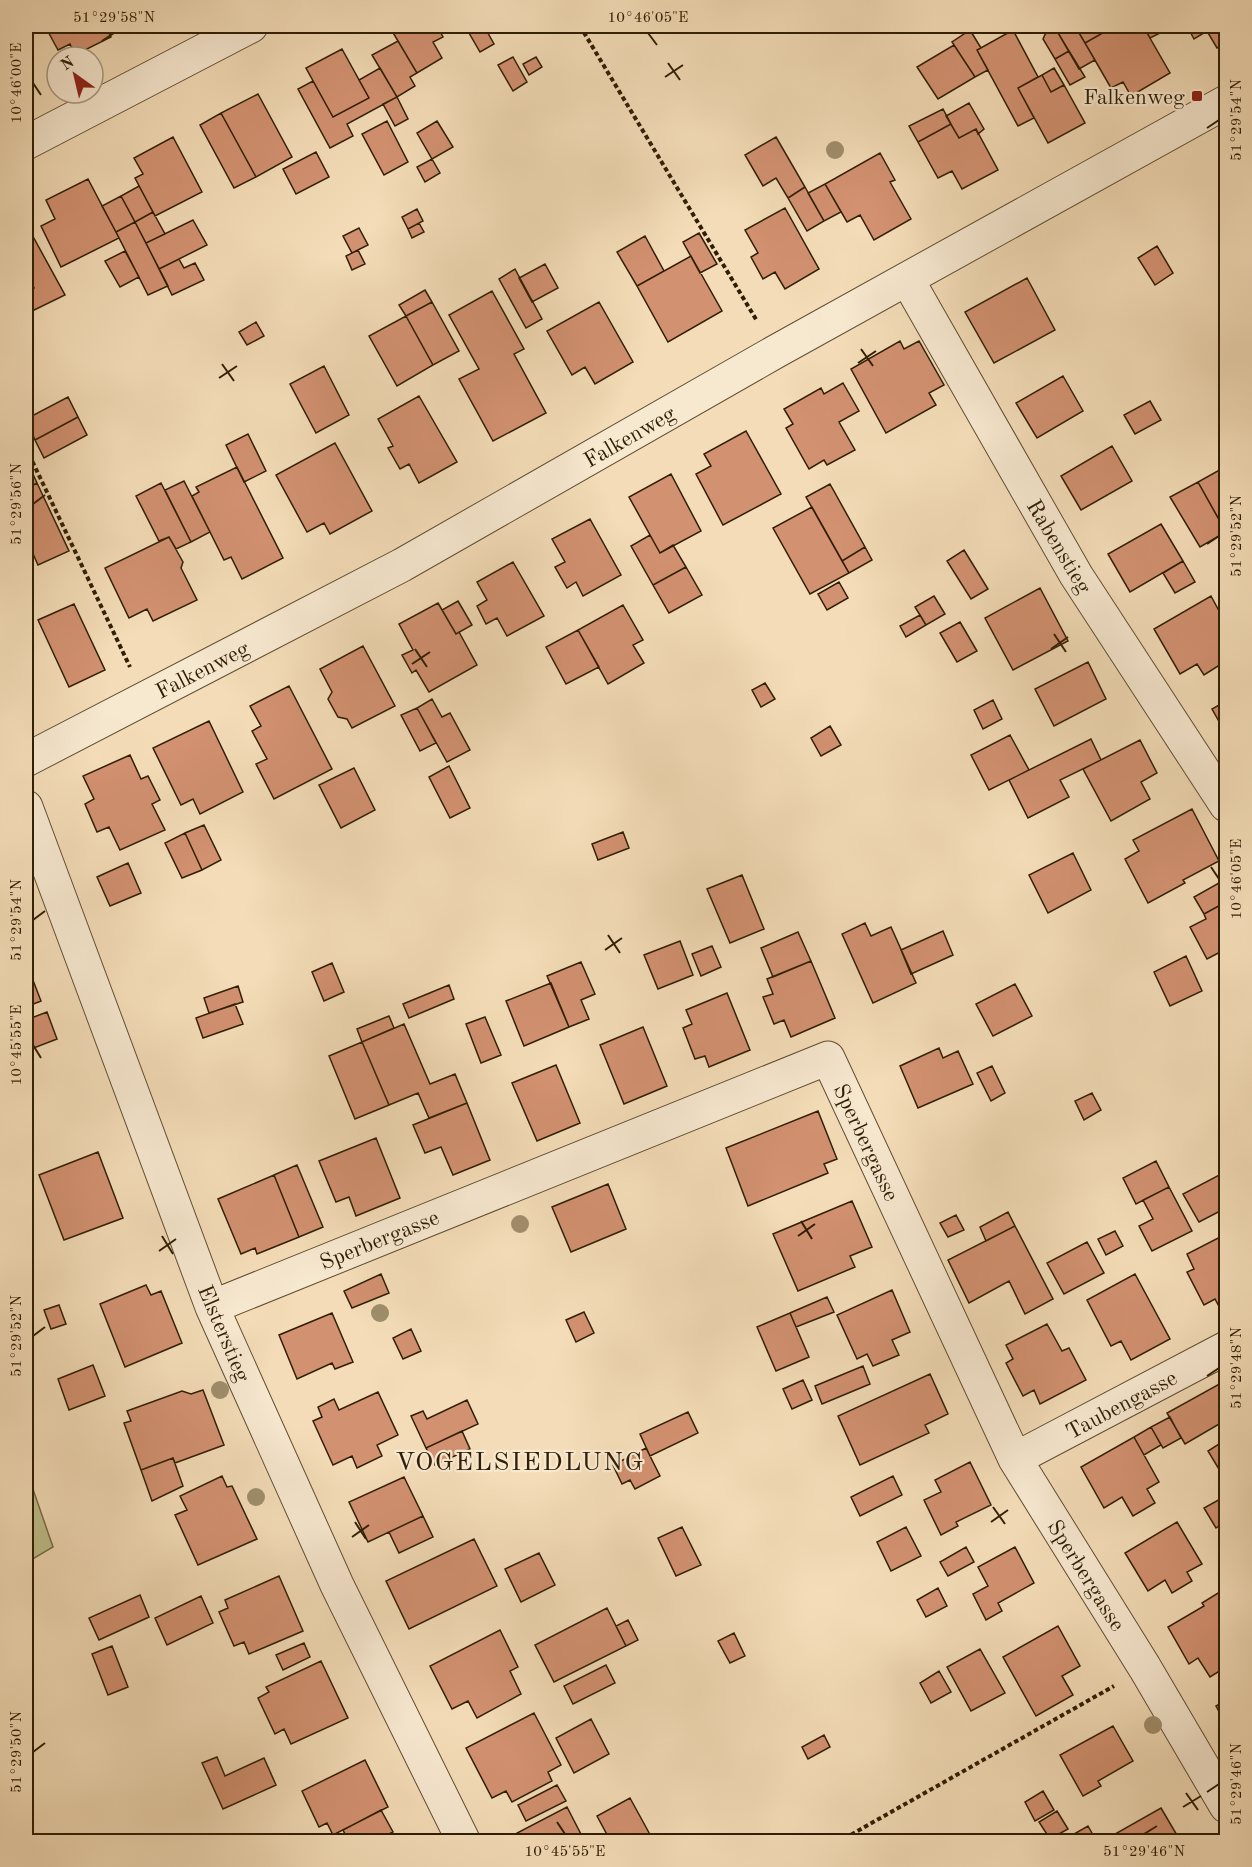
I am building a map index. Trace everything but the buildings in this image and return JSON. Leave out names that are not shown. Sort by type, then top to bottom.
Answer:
[{"type":"street","points":[[26,143],[251,26]]},
{"type":"street","name":"Falkenweg","points":[[26,760],[402,565],[775,352],[1227,102]]},
{"type":"street","name":"Rabenstieg","points":[[907,279],[1076,575],[1227,805]]},
{"type":"street","name":"Elsterstieg","points":[[26,807],[212,1307],[337,1585],[464,1842]]},
{"type":"street","name":"Sperbergasse","points":[[212,1307],[828,1058],[1015,1459],[1145,1668],[1227,1806]]},
{"type":"street","name":"Taubengasse","points":[[1015,1459],[1227,1348]]},
{"type":"path","points":[[580,26],[775,352]]},
{"type":"path","points":[[26,448],[145,698]]},
{"type":"path","points":[[838,1842],[1145,1668]]},
{"type":"shaded area","points":[[26,1469],[53,1547],[26,1563]]},
{"type":"place","name":"Falkenweg","points":[[1197,96]]},
{"type":"district","name":"VOGELSIEDLUNG","points":[[520,1461]]}]
